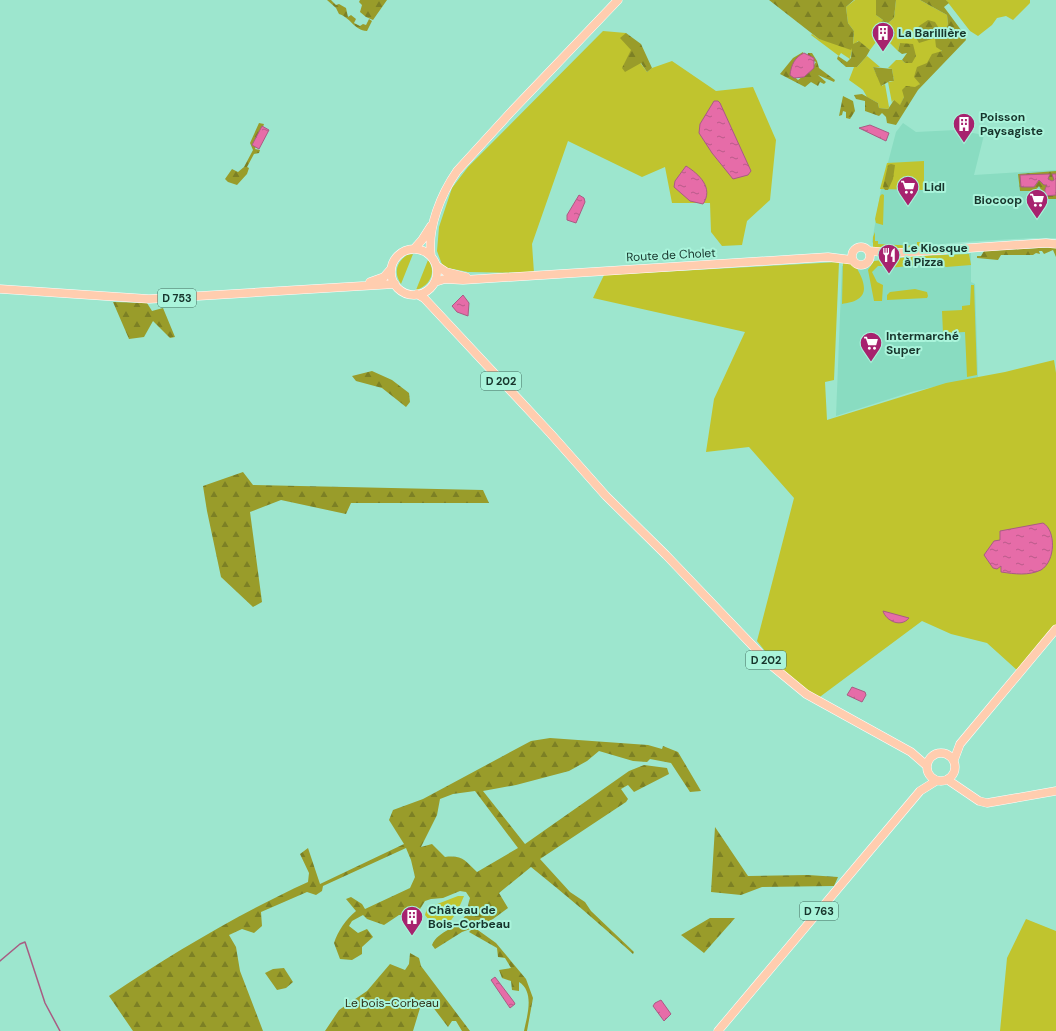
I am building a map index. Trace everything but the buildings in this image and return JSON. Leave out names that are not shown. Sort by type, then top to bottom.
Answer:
[{"type":"main road","points":[[414,249],[422,240],[435,218],[450,181],[461,165],[618,0]]},
{"type":"main road","points":[[431,256],[430,244],[435,218]]},
{"type":"main road","points":[[869,256],[1056,241]]},
{"type":"main road","points":[[1046,243],[1056,244]]},
{"type":"main road","points":[[859,247],[865,248],[869,256],[866,264],[860,266],[852,256],[859,247]]},
{"type":"main road","points":[[414,249],[422,250],[431,256],[437,266],[437,276],[435,282],[429,290],[416,294],[404,292],[395,284],[391,270],[396,257],[407,250],[414,249]]},
{"type":"main road","name":"Route de Cholet","points":[[480,278],[852,256]]},
{"type":"main road","points":[[437,266],[456,275],[480,278]]},
{"type":"main road","name":"D 753","points":[[354,286],[384,277],[391,270]]},
{"type":"main road","points":[[435,282],[445,279],[480,278]]},
{"type":"main road","name":"D 753","points":[[0,290],[148,299],[395,284]]},
{"type":"main road","name":"D 202","points":[[429,290],[437,312]]},
{"type":"main road","name":"D 202","points":[[416,294],[424,298],[567,451],[597,480],[637,523],[646,535],[764,658],[789,681],[826,706],[911,752],[927,769]]},
{"type":"main road","points":[[968,792],[955,770],[954,760],[960,744],[1056,629]]},
{"type":"main road","points":[[960,744],[944,753],[933,755],[928,760],[927,769],[936,781],[948,780],[968,792],[979,801],[987,803],[1056,790]]},
{"type":"main road","name":"D 202","points":[[911,752],[933,755]]},
{"type":"main road","points":[[944,753],[954,760]]},
{"type":"main road","name":"D 763","points":[[920,791],[927,769]]},
{"type":"main road","points":[[948,780],[955,770]]},
{"type":"main road","name":"D 763","points":[[718,1031],[920,791],[936,781]]},
{"type":"shaded area","points":[[855,0],[876,0],[876,15],[883,20],[876,42],[870,50],[858,41],[853,45],[854,31],[848,23],[846,7]]},
{"type":"shaded area","points":[[896,0],[920,0],[947,15],[948,24],[946,29],[939,30],[935,38],[942,52],[920,84],[904,97],[900,106],[893,100],[892,103],[888,82],[894,81],[892,69],[888,68],[896,60],[902,60],[905,63],[916,56],[900,43],[898,51],[889,42],[895,33],[887,24],[894,18]]},
{"type":"shaded area","points":[[946,0],[1030,0],[1030,3],[1013,20],[1006,16],[997,18],[992,25],[978,36],[970,31]]},
{"type":"shaded area","points":[[603,31],[626,33],[631,50],[647,72],[652,68],[672,61],[716,91],[753,87],[776,140],[770,200],[747,221],[742,245],[722,246],[711,232],[710,203],[672,203],[665,167],[642,177],[568,141],[532,244],[534,273],[468,272],[443,267],[437,251],[439,227],[452,188],[468,167]]},
{"type":"shaded area","points":[[812,34],[819,39],[853,45],[850,59],[841,53],[839,56],[811,35]]},
{"type":"shaded area","points":[[867,56],[880,67],[873,67],[882,86],[885,84],[889,107],[888,109],[879,108],[878,103],[867,97],[863,90],[849,80],[854,67],[857,67]]},
{"type":"shaded area","points":[[903,123],[916,132],[956,130],[984,135],[974,175],[1056,170],[1056,238],[963,242],[879,250],[872,242],[881,189],[896,132]]},
{"type":"shaded area","points":[[924,161],[924,190],[880,189],[887,163]]},
{"type":"shaded area","points":[[882,194],[884,195],[883,225],[876,223],[875,219],[880,196]]},
{"type":"shaded area","points":[[875,232],[875,241],[878,241],[878,244],[917,246],[917,242],[924,242],[924,248],[873,248],[873,237]]},
{"type":"shaded area","points":[[971,253],[971,282],[975,284],[978,377],[911,392],[836,416],[842,266]]},
{"type":"shaded area","points":[[413,254],[401,284],[397,275],[397,268],[407,255]]},
{"type":"shaded area","points":[[969,254],[971,265],[946,267],[938,263],[889,268],[886,266],[878,266],[872,272],[877,282],[883,285],[882,301],[874,301],[868,270],[874,261],[918,256]]},
{"type":"shaded area","points":[[428,260],[432,269],[431,278],[425,285],[416,290]]},
{"type":"shaded area","points":[[843,260],[856,267],[862,279],[864,288],[862,296],[858,299],[842,304]]},
{"type":"shaded area","points":[[839,262],[834,380],[825,382],[827,420],[946,383],[1005,372],[1054,360],[1056,373],[1056,626],[1018,671],[987,643],[951,634],[922,621],[817,699],[787,679],[757,641],[794,498],[749,447],[706,452],[714,399],[745,332],[593,298],[604,275]]},
{"type":"shaded area","points":[[971,285],[974,285],[977,375],[967,377],[965,332],[943,333],[942,311],[962,310],[962,306],[970,305]]},
{"type":"shaded area","points":[[915,289],[927,292],[927,298],[887,300],[887,295],[890,292]]},
{"type":"shaded area","points":[[458,896],[464,896],[453,917],[445,926],[434,929],[432,926],[434,920],[429,920],[425,915],[427,908]]},
{"type":"shaded area","points":[[1026,919],[1056,931],[1056,1031],[1000,1031],[1007,958]]},
{"type":"green space","points":[[327,0],[331,0],[336,5],[339,4],[346,8],[348,17],[351,15],[356,19],[354,23],[360,26],[363,24],[366,25],[369,19],[372,21],[367,31],[359,28],[347,18],[339,14],[336,8]]},
{"type":"green space","points":[[360,0],[387,0],[373,20],[360,12],[362,5],[359,2]]},
{"type":"green space","points":[[769,0],[854,0],[846,7],[848,23],[854,31],[853,44],[859,41],[870,50],[857,67],[846,67],[837,59],[838,56],[847,62],[851,58],[852,48],[851,50],[819,39]]},
{"type":"green space","points":[[876,0],[896,0],[894,18],[887,24],[895,33],[889,42],[876,42],[875,29],[883,20],[876,15]]},
{"type":"green space","points":[[920,0],[946,0],[949,3],[944,7],[964,34],[966,40],[918,90],[896,125],[887,123],[886,117],[882,113],[879,116],[865,111],[865,101],[856,99],[854,95],[862,94],[878,103],[879,108],[888,109],[894,100],[900,105],[904,97],[902,90],[906,86],[915,87],[920,84],[914,77],[917,67],[927,63],[932,54],[942,51],[936,47],[935,38],[919,43],[914,34],[919,26],[928,20],[935,22],[940,30],[946,29],[948,24],[947,15]]},
{"type":"green space","points":[[626,33],[641,44],[652,68],[647,72],[641,63],[625,72],[622,68],[631,50],[620,38]]},
{"type":"green space","points":[[900,43],[913,44],[916,56],[912,63],[905,63],[902,60],[907,53],[902,54],[898,51]]},
{"type":"green space","points":[[803,52],[803,57],[791,74],[798,80],[810,71],[816,62],[807,58],[808,53],[812,53],[819,68],[835,80],[834,82],[818,75],[826,82],[824,84],[820,82],[818,86],[811,82],[805,87],[780,74],[793,58]]},
{"type":"green space","points":[[873,67],[892,69],[894,81],[890,81],[881,86]]},
{"type":"green space","points":[[843,96],[853,101],[855,111],[850,119],[846,118],[846,112],[843,111],[842,115],[839,116]]},
{"type":"green space","points":[[259,123],[264,124],[255,149],[260,150],[259,153],[254,154],[247,167],[249,168],[247,174],[237,185],[228,182],[225,179],[232,169],[238,172],[244,167],[253,150],[250,143]]},
{"type":"green space","points":[[888,165],[895,165],[893,179],[888,190],[885,190],[883,187]]},
{"type":"green space","points":[[1056,171],[1056,199],[1046,199],[1039,186],[1035,191],[1020,191],[1018,174]]},
{"type":"green space","points":[[1056,247],[1056,257],[1053,250],[1044,254],[1042,251],[1039,251],[1040,254],[1036,253],[1033,255],[1001,255],[998,260],[977,258],[977,256],[981,256],[984,251]]},
{"type":"green space","points":[[113,302],[147,303],[152,311],[163,308],[175,337],[170,338],[153,321],[144,337],[129,339]]},
{"type":"green space","points":[[372,371],[392,380],[409,393],[410,402],[406,407],[382,388],[356,381],[352,376]]},
{"type":"green space","points":[[243,472],[253,485],[483,490],[489,503],[351,503],[346,514],[281,500],[250,512],[262,602],[253,607],[221,577],[203,486]]},
{"type":"green space","points":[[550,738],[648,745],[662,749],[663,746],[678,752],[701,791],[690,792],[671,763],[650,759],[647,762],[633,761],[599,751],[587,761],[569,771],[516,785],[483,791],[525,844],[629,771],[644,765],[667,768],[669,774],[634,792],[628,785],[621,789],[628,799],[626,802],[540,859],[570,892],[585,902],[591,911],[634,952],[633,954],[531,867],[499,893],[508,908],[493,919],[475,928],[496,943],[526,979],[533,998],[527,1031],[524,1031],[529,1005],[527,992],[524,986],[519,982],[519,991],[512,990],[511,981],[502,978],[499,970],[511,968],[505,958],[498,957],[497,948],[469,932],[473,928],[462,932],[435,949],[432,945],[439,936],[463,919],[466,914],[470,898],[466,892],[460,891],[443,898],[425,901],[420,909],[413,914],[399,915],[384,925],[367,919],[363,915],[352,921],[349,926],[358,933],[367,929],[373,937],[362,947],[362,954],[352,960],[340,959],[334,943],[343,926],[356,911],[346,899],[351,897],[362,904],[365,909],[410,888],[415,877],[411,860],[406,848],[323,886],[322,891],[316,895],[307,892],[261,912],[262,926],[254,933],[242,929],[229,935],[236,947],[240,971],[263,1031],[133,1031],[109,996],[206,935],[256,907],[308,882],[309,873],[300,854],[308,848],[320,884],[404,844],[389,820],[393,810],[423,799],[531,741]],"holes":[[[475,791],[518,848],[477,872],[460,858],[445,857],[432,844],[421,847],[437,815],[440,799],[453,794]]]},
{"type":"green space","points":[[715,827],[748,876],[808,875],[838,877],[834,886],[762,887],[741,895],[711,892]]},
{"type":"green space","points":[[710,918],[735,918],[704,953],[681,935]]},
{"type":"green space","name":"Le bois-Corbeau","points":[[410,953],[419,958],[421,966],[470,1031],[462,1031],[456,1021],[452,1021],[448,1027],[429,1002],[420,1008],[413,1031],[325,1031],[339,1010],[367,991],[390,964],[405,970],[409,964]]},
{"type":"green space","points":[[284,968],[293,982],[286,988],[277,990],[265,973],[273,969]]},
{"type":"water","points":[[804,53],[814,58],[814,68],[804,77],[794,78],[790,75],[792,65],[798,57]]},
{"type":"water","points":[[714,101],[718,101],[720,103],[751,171],[748,175],[733,179],[712,153],[699,133],[700,124]]},
{"type":"water","points":[[870,125],[889,133],[886,141],[859,128]]},
{"type":"water","points":[[262,126],[269,130],[259,149],[252,145]]},
{"type":"water","points":[[686,166],[696,173],[704,182],[707,192],[703,204],[690,201],[674,187],[675,181]]},
{"type":"water","points":[[1050,174],[1048,179],[1052,181],[1054,180],[1052,174],[1056,174],[1056,195],[1045,196],[1045,189],[1047,185],[1044,185],[1039,180],[1034,187],[1021,187],[1020,175]]},
{"type":"water","points":[[579,195],[584,198],[585,202],[576,223],[567,220],[567,215]]},
{"type":"water","points":[[463,295],[469,303],[468,316],[457,312],[452,306]]},
{"type":"water","points":[[1043,523],[1050,532],[1052,539],[1052,553],[1046,566],[1036,572],[1026,574],[1001,572],[1001,566],[997,569],[993,568],[984,555],[994,541],[1000,540],[1000,531]]},
{"type":"water","points":[[883,611],[909,618],[902,623],[894,622],[887,618]]},
{"type":"water","points":[[852,687],[865,692],[866,695],[862,702],[847,695]]},
{"type":"water","points":[[495,977],[515,1004],[510,1008],[491,980]]},
{"type":"water","points":[[661,1000],[671,1014],[664,1021],[653,1006]]},
{"type":"waterway","points":[[0,961],[20,944],[25,942],[45,1003],[60,1031]]},
{"type":"place","name":"La Barillière","points":[[883,52]]},
{"type":"place","name":"Poisson Paysagiste","points":[[964,144]]},
{"type":"place","name":"Lidl","points":[[908,206]]},
{"type":"place","name":"Biocoop","points":[[1037,220]]},
{"type":"place","name":"Le Kiosque à Pizza","points":[[889,274]]},
{"type":"place","name":"Intermarché Super","points":[[871,362]]},
{"type":"place","name":"Château de Bois-Corbeau","points":[[412,936]]}]
